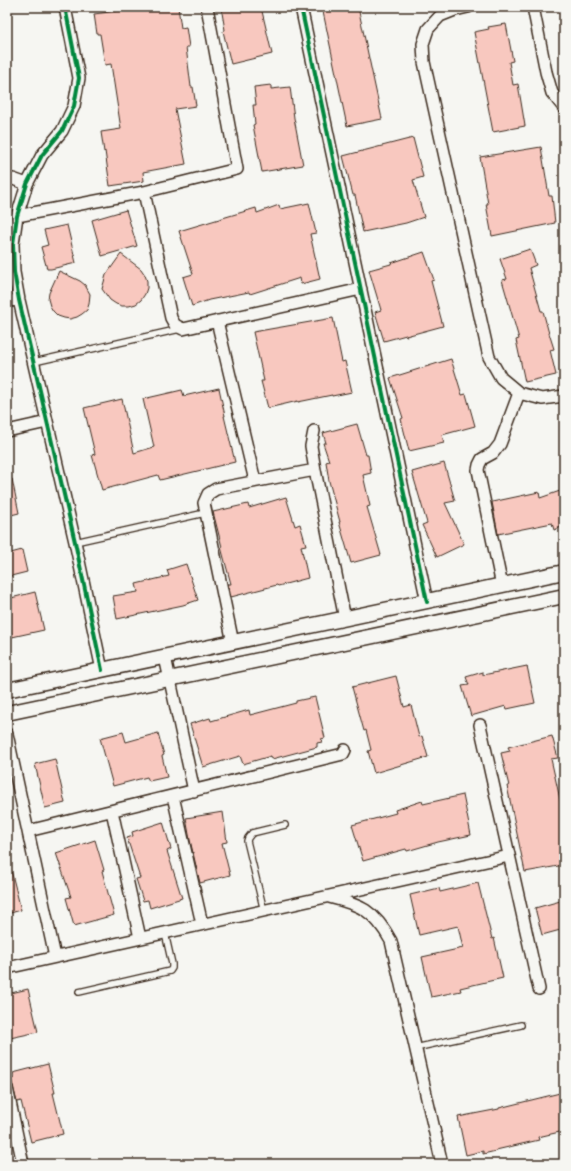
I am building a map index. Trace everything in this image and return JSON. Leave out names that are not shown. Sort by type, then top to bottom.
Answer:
[{"type":"street","points":[[65,7],[79,78],[74,106],[62,131],[42,155],[27,184],[17,216],[13,244],[14,272],[19,300],[75,542],[102,670]]},
{"type":"street","points":[[17,216],[144,192],[237,169],[207,7]]},
{"type":"street","points":[[301,7],[428,602]]},
{"type":"street","points":[[468,7],[440,16],[428,28],[422,44],[424,62],[489,357],[501,378],[519,393],[542,399],[564,396]]},
{"type":"street","points":[[533,7],[546,72],[552,93],[564,108]]},
{"type":"street","points":[[7,180],[14,179],[27,184]]},
{"type":"street","points":[[144,192],[171,318],[175,325],[183,329],[361,289]]},
{"type":"street","points":[[7,301],[19,300]]},
{"type":"street","points":[[217,321],[256,482]]},
{"type":"street","points":[[502,586],[478,464],[493,453],[500,444],[519,393]]},
{"type":"street","points":[[7,431],[47,422]]},
{"type":"street","points":[[314,432],[311,446],[315,470],[346,619]]},
{"type":"street","points":[[233,642],[205,513],[204,503],[208,494],[216,489],[315,470]]},
{"type":"street","points":[[8,690],[564,572]]},
{"type":"street","points":[[9,709],[170,678],[564,596]]},
{"type":"street","points":[[166,657],[194,791]]},
{"type":"street","points":[[480,725],[539,989]]},
{"type":"street","points":[[7,734],[55,957]]},
{"type":"street","points":[[28,832],[344,754],[345,750]]},
{"type":"street","points":[[173,796],[202,924]]},
{"type":"street","points":[[112,811],[140,938]]},
{"type":"street","points":[[7,968],[509,856]]},
{"type":"street","points":[[326,897],[358,906],[372,915],[383,926],[391,941],[442,1164]]},
{"type":"street","points":[[7,1088],[23,1164]]},
{"type":"lane","points":[[34,362],[183,329]]},
{"type":"lane","points":[[75,542],[205,513]]},
{"type":"lane","points":[[264,911],[247,841],[252,833],[285,825]]},
{"type":"lane","points":[[79,992],[170,971],[172,964],[165,933]]},
{"type":"lane","points":[[415,1048],[520,1025]]},
{"type":"building","points":[[148,7],[178,7],[181,28],[186,27],[189,47],[186,47],[191,87],[193,87],[196,106],[175,109],[186,164],[143,172],[144,181],[110,186],[101,132],[121,129],[111,64],[105,65],[100,34],[97,34],[94,14]]},
{"type":"building","points":[[221,7],[261,7],[272,54],[231,64],[223,31],[225,30]]},
{"type":"building","points":[[322,7],[358,7],[382,119],[347,126]]},
{"type":"building","points":[[506,24],[513,61],[509,62],[513,85],[518,84],[525,126],[493,132],[474,32],[489,29],[488,27]]},
{"type":"building","points":[[271,85],[271,89],[290,87],[303,165],[262,172],[253,125],[255,124],[253,105],[256,105],[254,87]]},
{"type":"building","points":[[413,138],[423,177],[413,180],[424,217],[406,223],[363,232],[355,195],[353,195],[343,156]]},
{"type":"building","points":[[541,147],[549,196],[552,196],[555,223],[492,236],[480,157]]},
{"type":"building","points":[[309,203],[316,233],[310,234],[320,279],[301,284],[300,278],[250,294],[249,292],[209,300],[192,306],[183,277],[193,274],[179,231],[256,208],[257,213],[279,205],[280,209]]},
{"type":"building","points":[[126,210],[137,246],[102,256],[92,220]]},
{"type":"building","points":[[67,225],[76,263],[47,269],[41,247],[48,245],[44,230]]},
{"type":"building","points":[[530,249],[536,265],[529,268],[541,311],[543,311],[554,349],[550,350],[556,375],[525,382],[516,340],[519,339],[502,280],[507,279],[500,259]]},
{"type":"building","points":[[424,252],[434,280],[431,281],[443,326],[384,341],[375,312],[381,310],[369,270]]},
{"type":"building","points":[[121,254],[141,269],[147,281],[147,288],[141,300],[136,304],[129,306],[116,304],[110,300],[102,289],[106,275]]},
{"type":"building","points":[[59,271],[80,281],[85,285],[90,294],[87,310],[77,317],[70,319],[58,316],[50,306],[48,299],[49,293]]},
{"type":"building","points":[[333,318],[342,362],[345,361],[352,392],[298,401],[268,408],[261,381],[264,381],[253,332]]},
{"type":"building","points":[[451,359],[462,395],[466,394],[475,426],[442,435],[444,443],[409,451],[401,419],[403,418],[390,378]]},
{"type":"building","points":[[219,388],[235,462],[160,480],[158,475],[102,490],[92,455],[95,454],[84,408],[122,399],[134,453],[154,447],[143,399],[182,390],[184,396]]},
{"type":"building","points":[[357,424],[366,455],[368,455],[371,473],[363,475],[370,506],[367,507],[381,555],[351,563],[329,481],[326,462],[329,461],[323,443],[326,443],[323,433]]},
{"type":"building","points":[[444,463],[455,501],[445,503],[464,544],[437,557],[422,525],[427,523],[412,472]]},
{"type":"building","points":[[12,479],[19,513],[7,516],[7,480]]},
{"type":"building","points":[[560,491],[564,504],[564,526],[554,530],[552,523],[498,534],[492,502],[539,492],[540,498]]},
{"type":"building","points":[[286,497],[295,526],[300,524],[306,545],[301,546],[308,578],[231,597],[228,584],[231,584],[213,512],[248,504],[249,508]]},
{"type":"building","points":[[22,550],[27,572],[7,577],[7,554]]},
{"type":"building","points":[[186,564],[198,600],[183,605],[117,619],[113,596],[138,592],[136,584],[169,576],[167,570]]},
{"type":"building","points":[[35,592],[44,630],[12,637],[7,616],[7,599]]},
{"type":"building","points":[[527,666],[535,703],[507,709],[506,706],[471,716],[462,686],[469,685],[466,677],[483,672],[483,675]]},
{"type":"building","points":[[396,676],[404,707],[411,705],[419,737],[422,736],[428,757],[374,773],[368,751],[371,750],[366,730],[364,731],[352,687]]},
{"type":"building","points":[[315,697],[325,738],[321,739],[322,742],[317,743],[317,747],[272,759],[271,756],[243,764],[240,756],[203,767],[190,724],[210,718],[211,721],[249,710],[250,715],[296,703],[296,701]]},
{"type":"building","points":[[123,732],[126,742],[158,733],[164,755],[162,756],[167,777],[149,781],[147,777],[113,786],[100,738]]},
{"type":"building","points":[[552,736],[558,758],[551,759],[564,817],[564,865],[525,872],[507,786],[509,786],[501,753],[510,751],[508,747]]},
{"type":"building","points":[[55,759],[65,803],[45,808],[35,764]]},
{"type":"building","points":[[463,795],[471,835],[438,842],[407,851],[406,849],[363,861],[352,825],[396,813],[395,810],[422,801],[423,804]]},
{"type":"building","points":[[223,812],[227,842],[222,843],[230,875],[200,883],[186,818]]},
{"type":"building","points":[[163,822],[171,849],[167,851],[182,898],[150,908],[148,900],[143,901],[136,879],[140,878],[127,838],[133,836],[132,832]]},
{"type":"building","points":[[95,840],[104,870],[102,871],[114,915],[74,926],[66,898],[71,897],[56,853]]},
{"type":"building","points":[[7,870],[11,870],[21,910],[7,914]]},
{"type":"building","points":[[478,883],[492,939],[494,938],[503,978],[460,988],[461,991],[431,997],[422,957],[463,948],[458,926],[419,935],[410,895],[439,888],[440,892]]},
{"type":"building","points":[[564,900],[564,929],[542,935],[535,908]]},
{"type":"building","points":[[28,989],[38,1032],[10,1038],[7,1026],[7,994]]},
{"type":"building","points":[[48,1064],[63,1134],[31,1142],[21,1101],[17,1102],[11,1079],[14,1078],[13,1073]]},
{"type":"building","points":[[564,1092],[564,1131],[538,1137],[539,1140],[496,1151],[483,1154],[483,1151],[466,1155],[458,1117],[499,1109]]},
{"type":"cycle path","points":[[65,7],[79,78],[74,106],[62,131],[42,155],[27,184],[17,216],[13,244],[14,272],[19,300],[75,542],[102,670]]},
{"type":"cycle path","points":[[301,7],[427,602]]}]
